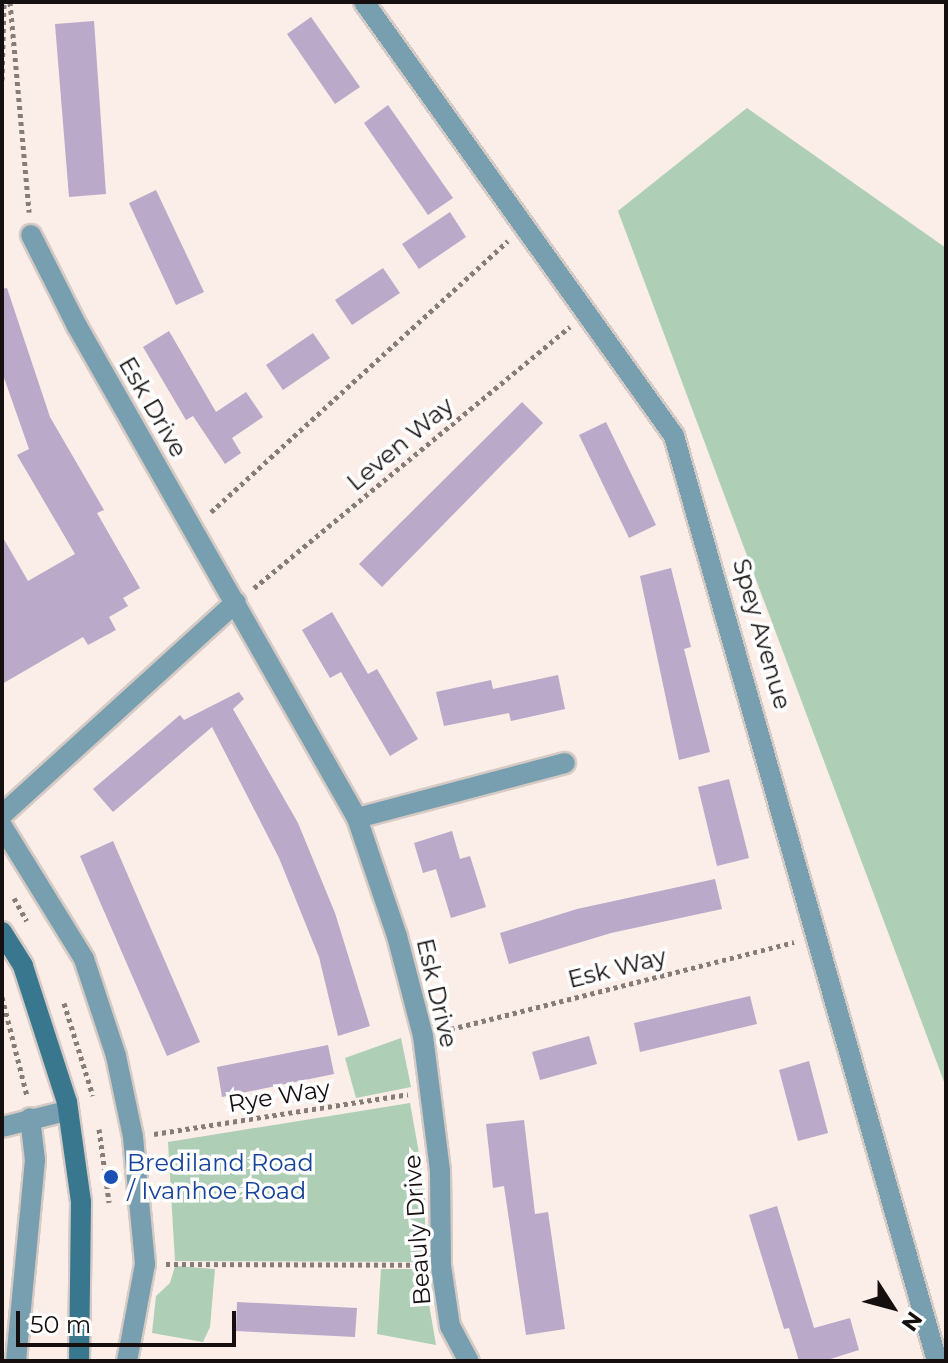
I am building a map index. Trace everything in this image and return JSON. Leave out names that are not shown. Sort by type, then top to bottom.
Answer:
[{"type":"street","name":"Spey Avenue","points":[[364,2],[523,227],[658,410],[687,465],[937,1361]]},
{"type":"street","name":"Esk Drive","points":[[31,235],[192,529],[357,818],[397,936],[423,1036],[431,1090]]},
{"type":"street","points":[[2,815],[236,602]]},
{"type":"street","points":[[357,818],[565,763]]},
{"type":"street","points":[[2,826],[84,959],[116,1056],[133,1137],[145,1264],[127,1361]]},
{"type":"street","points":[[2,932],[23,966],[66,1111],[81,1202],[79,1361]]},
{"type":"street","name":"Beauly Drive","points":[[431,1090],[441,1266],[450,1326],[469,1361]]},
{"type":"street","points":[[2,1127],[66,1111]]},
{"type":"street","points":[[16,1361],[35,1160],[30,1118]]},
{"type":"path","points":[[2,80],[7,2]]},
{"type":"path","points":[[7,2],[31,235]]},
{"type":"path","points":[[192,529],[523,227]]},
{"type":"path","name":"Leven Way","points":[[236,602],[586,313]]},
{"type":"path","name":"Esk Way","points":[[423,1036],[820,935]]},
{"type":"path","points":[[2,997],[23,1067],[30,1118]]},
{"type":"path","name":"Rye Way","points":[[133,1137],[431,1090]]},
{"type":"path","points":[[145,1264],[441,1266]]},
{"type":"green space","points":[[747,108],[946,248],[946,1087],[618,211]]},
{"type":"green space","points":[[401,1038],[411,1087],[356,1098],[345,1058]]},
{"type":"green space","points":[[410,1103],[425,1187],[425,1262],[175,1261],[168,1142]]},
{"type":"green space","points":[[175,1266],[215,1269],[210,1327],[203,1342],[152,1333],[156,1296],[170,1283]]},
{"type":"green space","points":[[381,1269],[423,1269],[436,1345],[377,1334]]},
{"type":"building","points":[[311,17],[360,87],[335,104],[287,34]]},
{"type":"building","points":[[94,21],[106,194],[69,197],[55,24]]},
{"type":"building","points":[[388,105],[453,198],[428,215],[364,123]]},
{"type":"building","points":[[156,190],[204,292],[176,305],[129,203]]},
{"type":"building","points":[[450,212],[466,237],[419,269],[402,244]]},
{"type":"building","points":[[383,268],[400,293],[352,325],[335,300]]},
{"type":"building","points":[[7,288],[50,417],[104,510],[97,513],[140,588],[123,598],[128,606],[109,617],[116,630],[88,645],[83,637],[2,684],[2,536],[28,581],[75,554],[17,455],[29,449],[2,372],[2,289]]},
{"type":"building","points":[[169,331],[216,412],[246,392],[263,417],[232,438],[241,453],[225,464],[193,416],[186,420],[143,347]]},
{"type":"building","points":[[313,333],[330,358],[283,390],[266,365]]},
{"type":"building","points":[[522,402],[543,423],[382,587],[359,564]]},
{"type":"building","points":[[606,422],[656,525],[629,538],[579,435]]},
{"type":"building","points":[[671,568],[691,647],[684,649],[710,752],[679,760],[640,576]]},
{"type":"building","points":[[332,612],[368,674],[377,669],[418,739],[390,756],[341,672],[330,678],[302,630]]},
{"type":"building","points":[[558,675],[565,709],[511,721],[509,713],[444,726],[436,692],[491,680],[493,689]]},
{"type":"building","points":[[239,692],[244,699],[233,709],[298,823],[335,913],[370,1026],[338,1036],[319,957],[279,858],[212,727],[113,812],[93,789],[180,715],[184,720]]},
{"type":"building","points":[[729,779],[749,858],[717,866],[698,787]]},
{"type":"building","points":[[452,831],[460,859],[470,856],[486,907],[451,918],[436,869],[423,873],[414,843]]},
{"type":"building","points":[[113,841],[200,1042],[167,1056],[80,856]]},
{"type":"building","points":[[715,879],[722,909],[611,933],[509,964],[500,933],[577,909]]},
{"type":"building","points":[[750,996],[757,1024],[640,1052],[634,1023]]},
{"type":"building","points":[[589,1036],[597,1064],[540,1080],[532,1052]]},
{"type":"building","points":[[328,1045],[334,1074],[222,1097],[217,1067]]},
{"type":"building","points":[[809,1061],[828,1133],[798,1141],[779,1070]]},
{"type":"building","points":[[524,1120],[535,1214],[548,1212],[565,1329],[526,1335],[504,1186],[493,1188],[486,1124]]},
{"type":"building","points":[[777,1206],[814,1328],[850,1318],[859,1350],[824,1361],[799,1361],[789,1328],[784,1329],[749,1215]]},
{"type":"building","points":[[237,1302],[357,1308],[355,1337],[236,1331]]},
{"type":"place","name":"Brediland Road / Ivanhoe Road","points":[[111,1177]]}]
